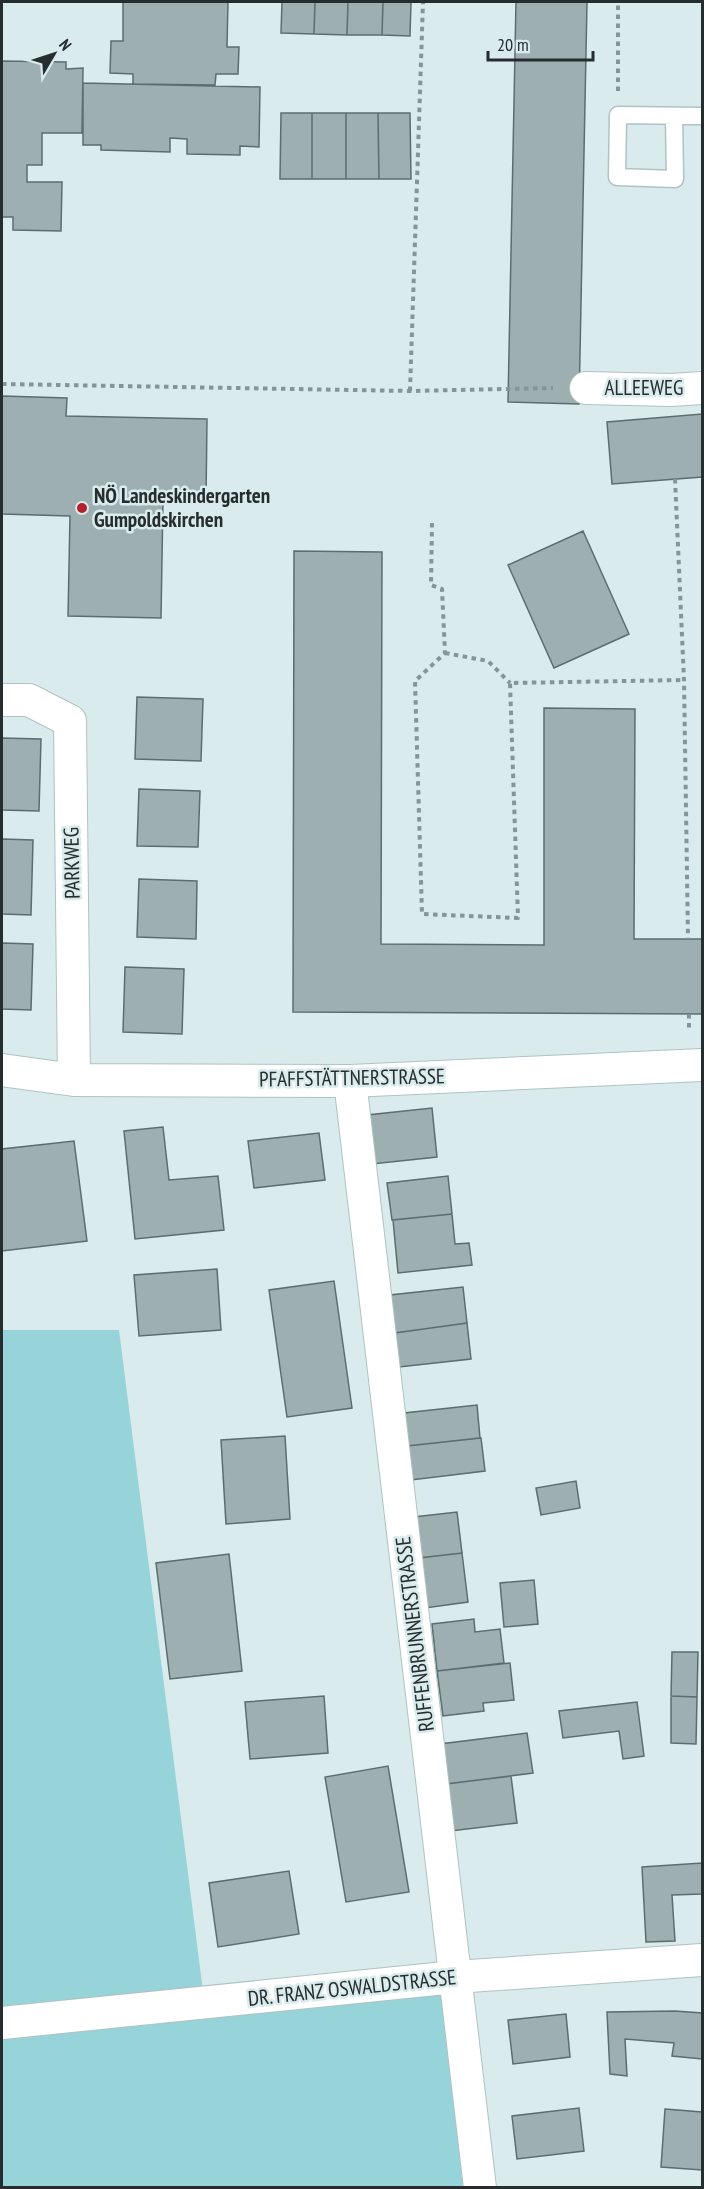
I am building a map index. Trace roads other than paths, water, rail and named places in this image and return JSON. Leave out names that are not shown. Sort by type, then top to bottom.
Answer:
[{"type":"street","name":"ALLEEWEG","points":[[586,388],[671,390],[702,388]]},
{"type":"street","name":"PARKWEG","points":[[2,700],[29,700],[70,721],[74,1080]]},
{"type":"street","name":"PFAFFSTÄTTNERSTRASSE","points":[[2,1070],[74,1080],[350,1081],[702,1065]]},
{"type":"street","name":"RUFFENBRUNNERSTRASSE","points":[[350,1081],[480,2187]]},
{"type":"street","name":"DR. FRANZ OSWALDSTRASSE","points":[[2,2023],[455,1977],[702,1960]]},
{"type":"lane","points":[[674,116],[675,179],[617,177],[618,116],[674,116],[702,116]]},
{"type":"place","name":"NÖ Landeskindergarten Gumpoldskirchen","points":[[82,508]]}]
